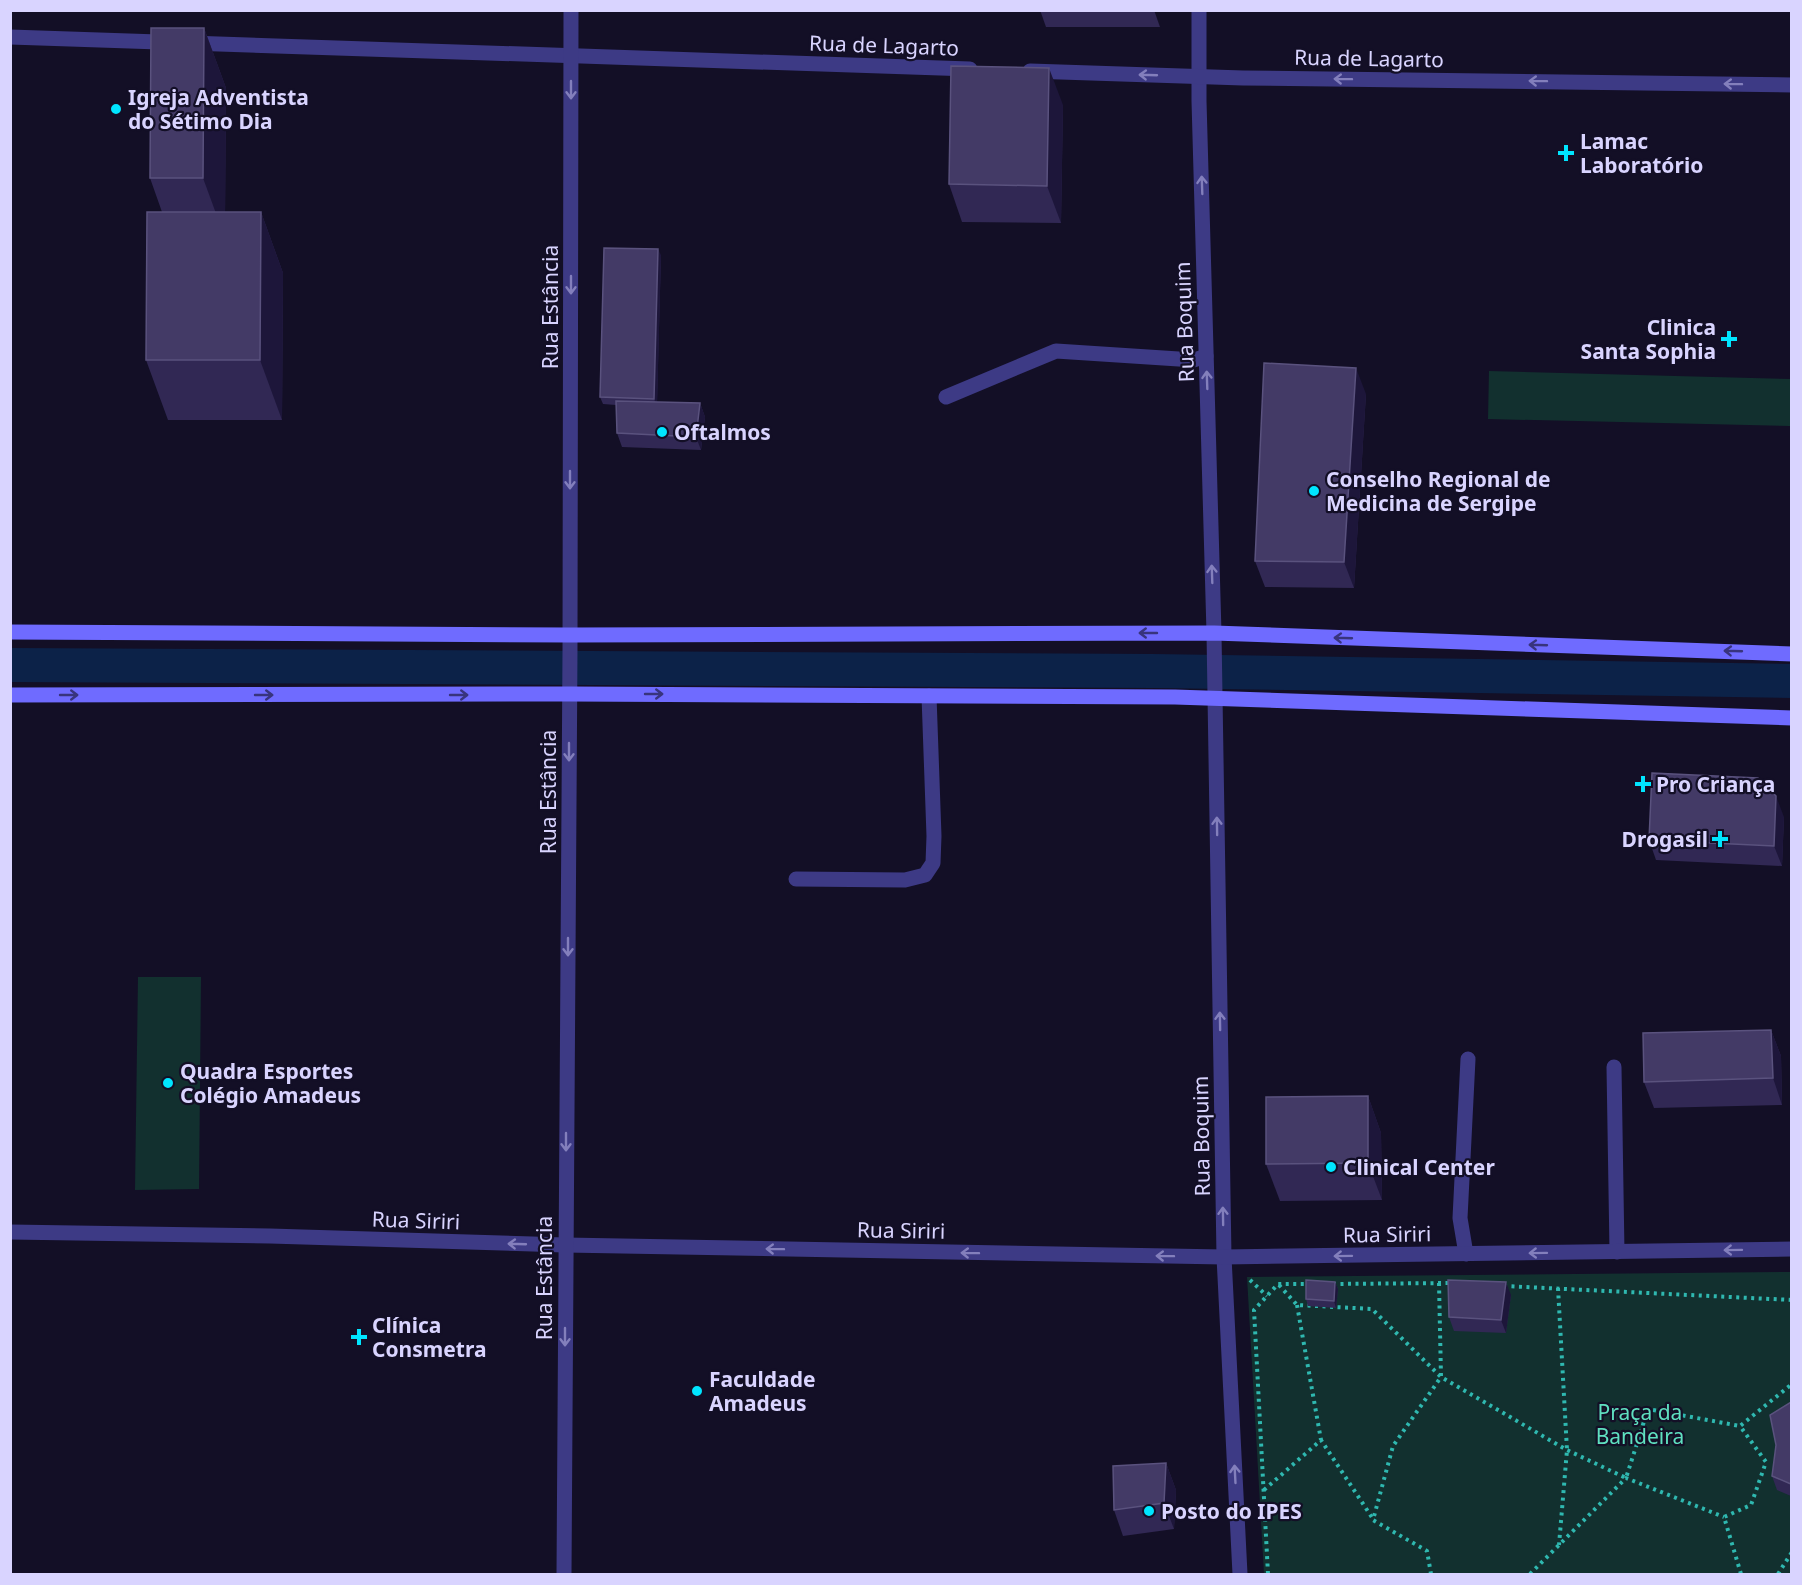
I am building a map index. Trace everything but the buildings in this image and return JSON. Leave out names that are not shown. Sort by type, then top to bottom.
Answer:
[{"type":"street","name":"Rua Estância","points":[[564,1575],[570,642],[571,10]]},
{"type":"street","name":"Rua Boquim","points":[[1199,10],[1214,633],[1224,1257],[1240,1575]]},
{"type":"street","name":"Rua de Lagarto","points":[[10,37],[982,69]]},
{"type":"street","name":"Rua de Lagarto","points":[[1017,70],[1199,77],[1791,85]]},
{"type":"street","points":[[946,397],[1056,351],[1194,360],[1206,356]]},
{"type":"street","points":[[10,632],[570,642],[1214,633],[1791,654]]},
{"type":"street","points":[[10,696],[569,687],[929,696],[1215,689],[1791,718]]},
{"type":"street","points":[[796,879],[905,880],[925,876],[933,863],[934,836],[929,696]]},
{"type":"street","points":[[1466,1254],[1460,1218],[1468,1059]]},
{"type":"street","points":[[1614,1067],[1617,1252]]},
{"type":"street","name":"Rua Siriri","points":[[10,1232],[1224,1257],[1791,1249]]},
{"type":"path","points":[[1373,1520],[1393,1446],[1441,1377],[1439,1283]]},
{"type":"path","points":[[1278,1284],[1297,1305],[1321,1440],[1373,1520],[1427,1551],[1431,1575]]},
{"type":"path","points":[[1268,1575],[1254,1310],[1278,1284],[1313,1284]]},
{"type":"path","points":[[1324,1284],[1462,1284]]},
{"type":"path","points":[[1498,1286],[1791,1300]]},
{"type":"path","points":[[1558,1288],[1567,1450],[1560,1545]]},
{"type":"path","points":[[1297,1305],[1372,1309],[1441,1377],[1567,1450],[1626,1478],[1724,1517],[1751,1505],[1766,1462],[1740,1426],[1648,1409],[1626,1478],[1530,1575]]},
{"type":"path","points":[[1740,1426],[1791,1384]]},
{"type":"path","points":[[1264,1490],[1321,1440]]},
{"type":"path","points":[[1724,1517],[1741,1575]]},
{"type":"path","points":[[1778,1575],[1791,1552]]},
{"type":"green space","points":[[1489,371],[1791,379],[1790,426],[1488,419]]},
{"type":"green space","name":"Quadra Esportes Colégio Amadeus","points":[[138,977],[201,977],[199,1189],[135,1190]]},
{"type":"green space","name":"Praça da Bandeira","points":[[1791,1272],[1791,1574],[1264,1574],[1247,1277]]},
{"type":"waterway","points":[[10,665],[1153,671],[1792,681]]},
{"type":"place","name":"Igreja Adventista do Sétimo Dia","points":[[116,109]]},
{"type":"place","name":"Lamac Laboratório","points":[[1566,153]]},
{"type":"place","name":"Clinica Santa Sophia","points":[[1729,339]]},
{"type":"place","name":"Oftalmos","points":[[662,432]]},
{"type":"place","name":"Conselho Regional de Medicina de Sergipe","points":[[1314,491]]},
{"type":"place","name":"Pro Criança","points":[[1643,784]]},
{"type":"place","name":"Drogasil","points":[[1720,839]]},
{"type":"place","name":"Quadra Esportes Colégio Amadeus","points":[[168,1083]]},
{"type":"place","name":"Clinical Center","points":[[1331,1167]]},
{"type":"place","name":"Clínica Consmetra","points":[[359,1337]]},
{"type":"place","name":"Faculdade Amadeus","points":[[697,1391]]},
{"type":"place","name":"Posto do IPES","points":[[1149,1511]]}]
